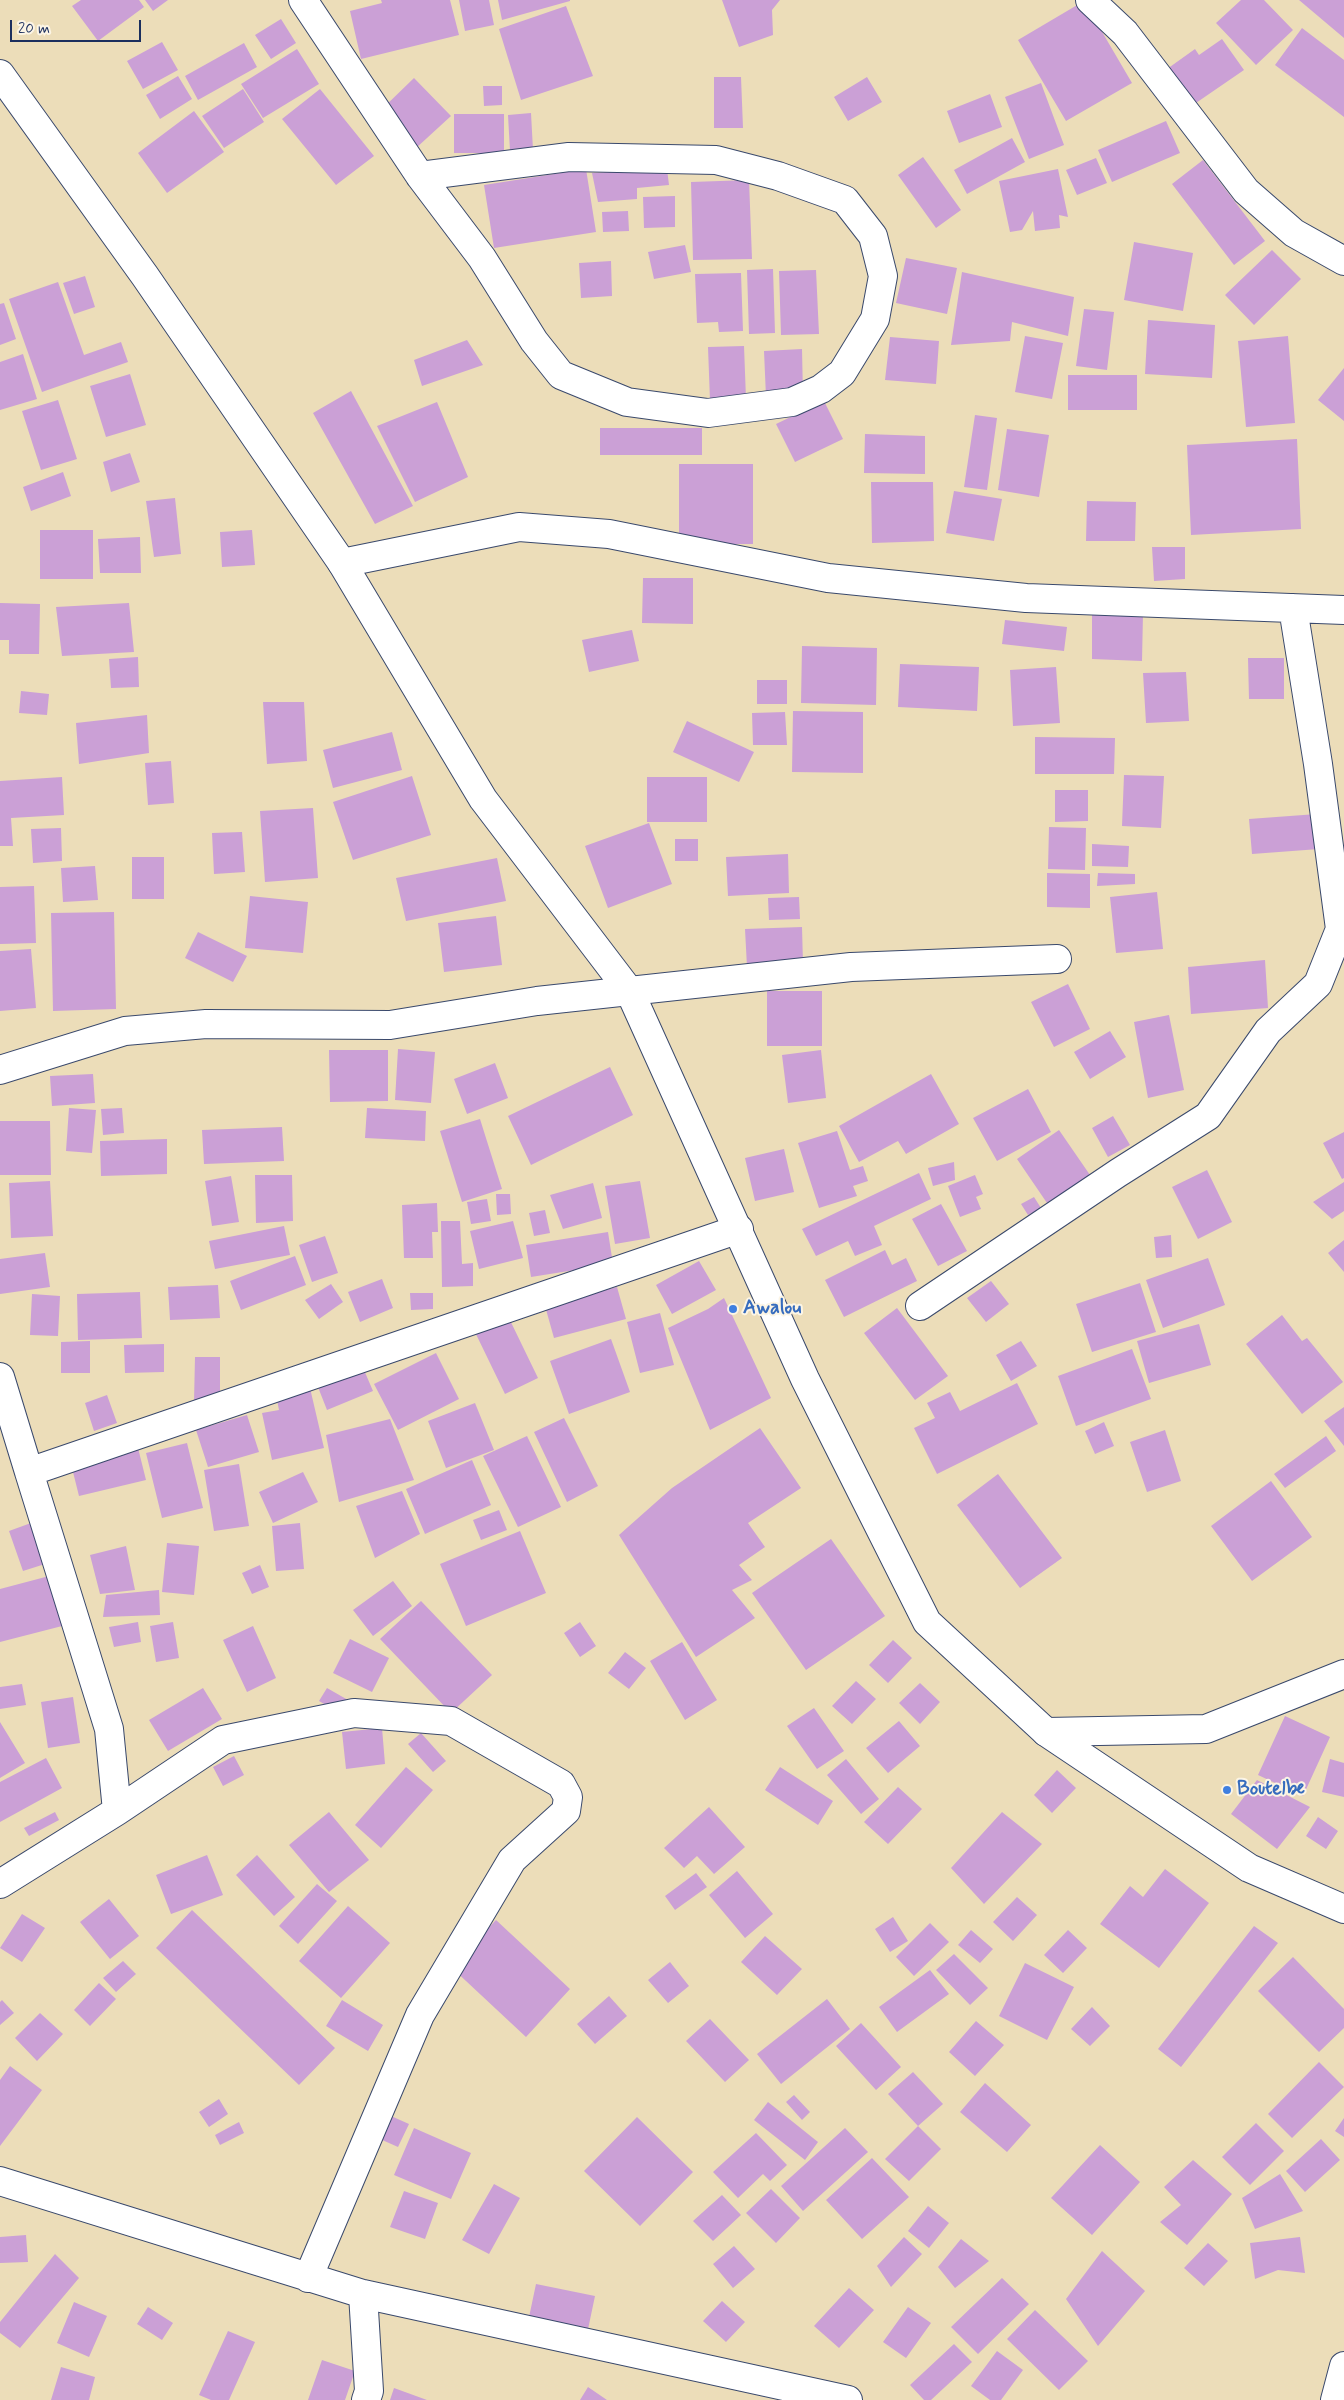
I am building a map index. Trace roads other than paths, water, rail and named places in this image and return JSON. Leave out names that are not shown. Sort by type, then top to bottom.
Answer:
[{"type":"street","points":[[303,0],[420,176],[482,258],[534,340],[561,376],[627,402],[708,413],[792,402],[821,389],[842,373],[875,319],[883,276],[873,236],[845,200],[778,176],[716,160],[569,157],[420,176]]},
{"type":"street","points":[[1090,0],[1125,33],[1246,191],[1294,233],[1344,262]]},
{"type":"street","points":[[0,74],[145,276],[342,563],[483,799],[630,992],[805,1378],[928,1622],[1046,1732],[1249,1868],[1344,1909]]},
{"type":"street","points":[[342,563],[519,527],[609,534],[828,578],[1026,598],[1344,610]]},
{"type":"street","points":[[920,1306],[1118,1173],[1208,1116],[1268,1031],[1318,984],[1340,929],[1318,764],[1293,608]]},
{"type":"street","points":[[0,1070],[125,1031],[206,1024],[390,1025],[536,1001],[851,966],[1057,958]]},
{"type":"street","points":[[28,1472],[738,1229]]},
{"type":"street","points":[[0,1377],[109,1729],[117,1811]]},
{"type":"street","points":[[1046,1732],[1206,1729],[1344,1674]]},
{"type":"street","points":[[0,1884],[117,1811],[223,1740],[354,1713],[451,1721],[560,1784],[568,1797],[566,1811],[512,1860],[420,2016],[308,2278]]},
{"type":"street","points":[[0,2181],[363,2294],[848,2400]]},
{"type":"street","points":[[363,2294],[369,2391],[366,2400]]},
{"type":"street","points":[[1335,2400],[1344,2366]]},
{"type":"place","name":"Awalou","points":[[733,1309]]},
{"type":"place","name":"Boutelbe","points":[[1227,1790]]}]
